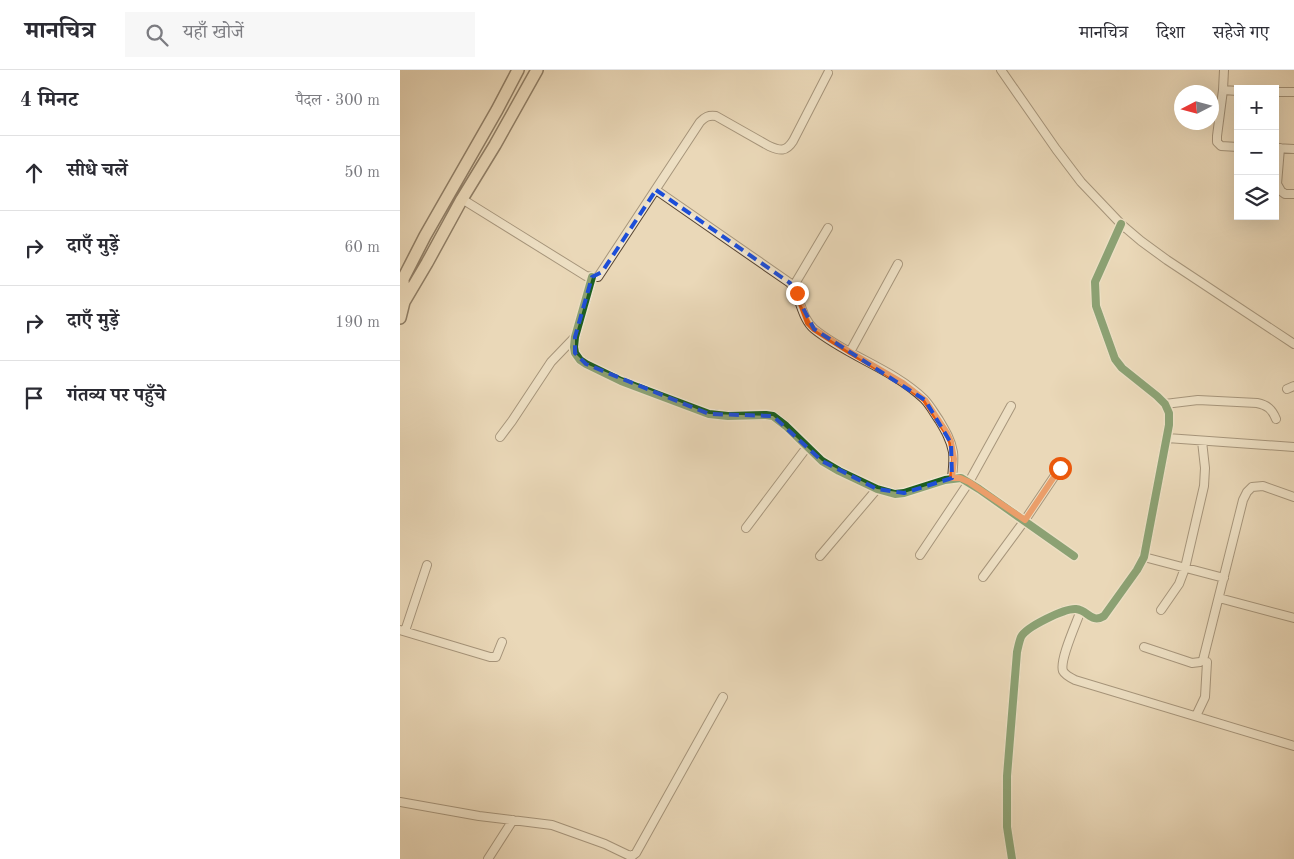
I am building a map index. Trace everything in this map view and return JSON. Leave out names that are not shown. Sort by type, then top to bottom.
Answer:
[{"type":"main road","points":[[404,302],[403,279],[518,70]]},
{"type":"main road","points":[[400,318],[404,302],[537,70]]},
{"type":"street","points":[[1001,70],[1081,182],[1121,224],[1167,260],[1294,344]]},
{"type":"street","points":[[1224,70],[1217,142],[1221,146],[1234,147]]},
{"type":"street","points":[[462,199],[586,276],[598,277],[704,117],[716,116],[777,150],[790,147],[828,73]]},
{"type":"street","points":[[1223,90],[1234,91]]},
{"type":"street","points":[[1279,92],[1294,92]]},
{"type":"street","points":[[1279,148],[1294,148]]},
{"type":"street","points":[[1277,175],[1277,184],[1281,191],[1285,194],[1294,194]]},
{"type":"street","points":[[656,190],[790,283],[797,293],[808,323],[822,335],[903,383],[925,400],[951,442],[954,459],[952,478]]},
{"type":"street","points":[[1012,859],[1008,827],[1007,776],[1017,652],[1021,636],[1027,630],[1067,610],[1082,610],[1094,619],[1100,619],[1104,616],[1137,570],[1144,557],[1167,438],[1169,413],[1165,404],[1122,368],[1115,359],[1096,306],[1095,282],[1121,224]]},
{"type":"street","points":[[793,287],[828,228]]},
{"type":"street","points":[[850,352],[898,264]]},
{"type":"street","points":[[592,277],[575,337],[574,347],[575,353],[586,364],[621,381],[710,414],[773,416],[786,426],[815,455],[830,466],[876,489],[895,494],[904,493],[952,478],[960,478],[969,482],[1025,520],[1074,556]]},
{"type":"street","points":[[500,436],[551,362],[575,337]]},
{"type":"street","points":[[1165,404],[1198,400],[1257,403],[1269,407],[1276,419]]},
{"type":"street","points":[[920,555],[969,482],[1011,406]]},
{"type":"street","points":[[1167,438],[1294,447]]},
{"type":"street","points":[[1161,610],[1179,584],[1185,568],[1204,486],[1205,468],[1202,441]]},
{"type":"street","points":[[746,528],[807,447]]},
{"type":"street","points":[[983,577],[1060,468]]},
{"type":"street","points":[[1144,647],[1192,662],[1200,662],[1204,656],[1243,500],[1247,492],[1252,488],[1263,486],[1294,497]]},
{"type":"street","points":[[820,556],[876,489]]},
{"type":"street","points":[[1144,557],[1224,578]]},
{"type":"street","points":[[427,566],[403,630],[490,657],[496,657],[502,642]]},
{"type":"street","points":[[1219,598],[1294,618]]},
{"type":"street","points":[[1082,610],[1062,665],[1063,672],[1069,677],[1294,746]]},
{"type":"street","points":[[1196,716],[1206,697],[1208,662]]},
{"type":"street","points":[[400,802],[479,816],[557,826],[628,855],[633,855],[723,697]]},
{"type":"street","points":[[488,859],[513,820]]},
{"type":"highlighted area","points":[[656,190],[790,283],[814,329],[925,400],[951,443],[952,478],[904,493],[877,489],[822,461],[773,416],[709,414],[586,364],[575,353],[575,337],[592,277],[602,272]]},
{"type":"cycle path","points":[[1012,859],[1007,827],[1007,776],[1017,652],[1020,639],[1030,628],[1063,612],[1076,609],[1093,618],[1104,616],[1137,570],[1144,557],[1169,425],[1169,413],[1165,404],[1122,368],[1115,359],[1096,306],[1095,282],[1121,224]]},
{"type":"cycle path","points":[[592,277],[575,337],[574,347],[575,353],[586,364],[621,381],[709,414],[773,416],[822,461],[877,489],[895,494],[904,493],[945,480],[961,478],[1074,556]]},
{"type":"route","points":[[797,293],[804,315],[814,329],[903,383],[925,400],[951,442],[954,459],[952,478],[960,478],[969,482],[1025,520],[1060,468]]}]
